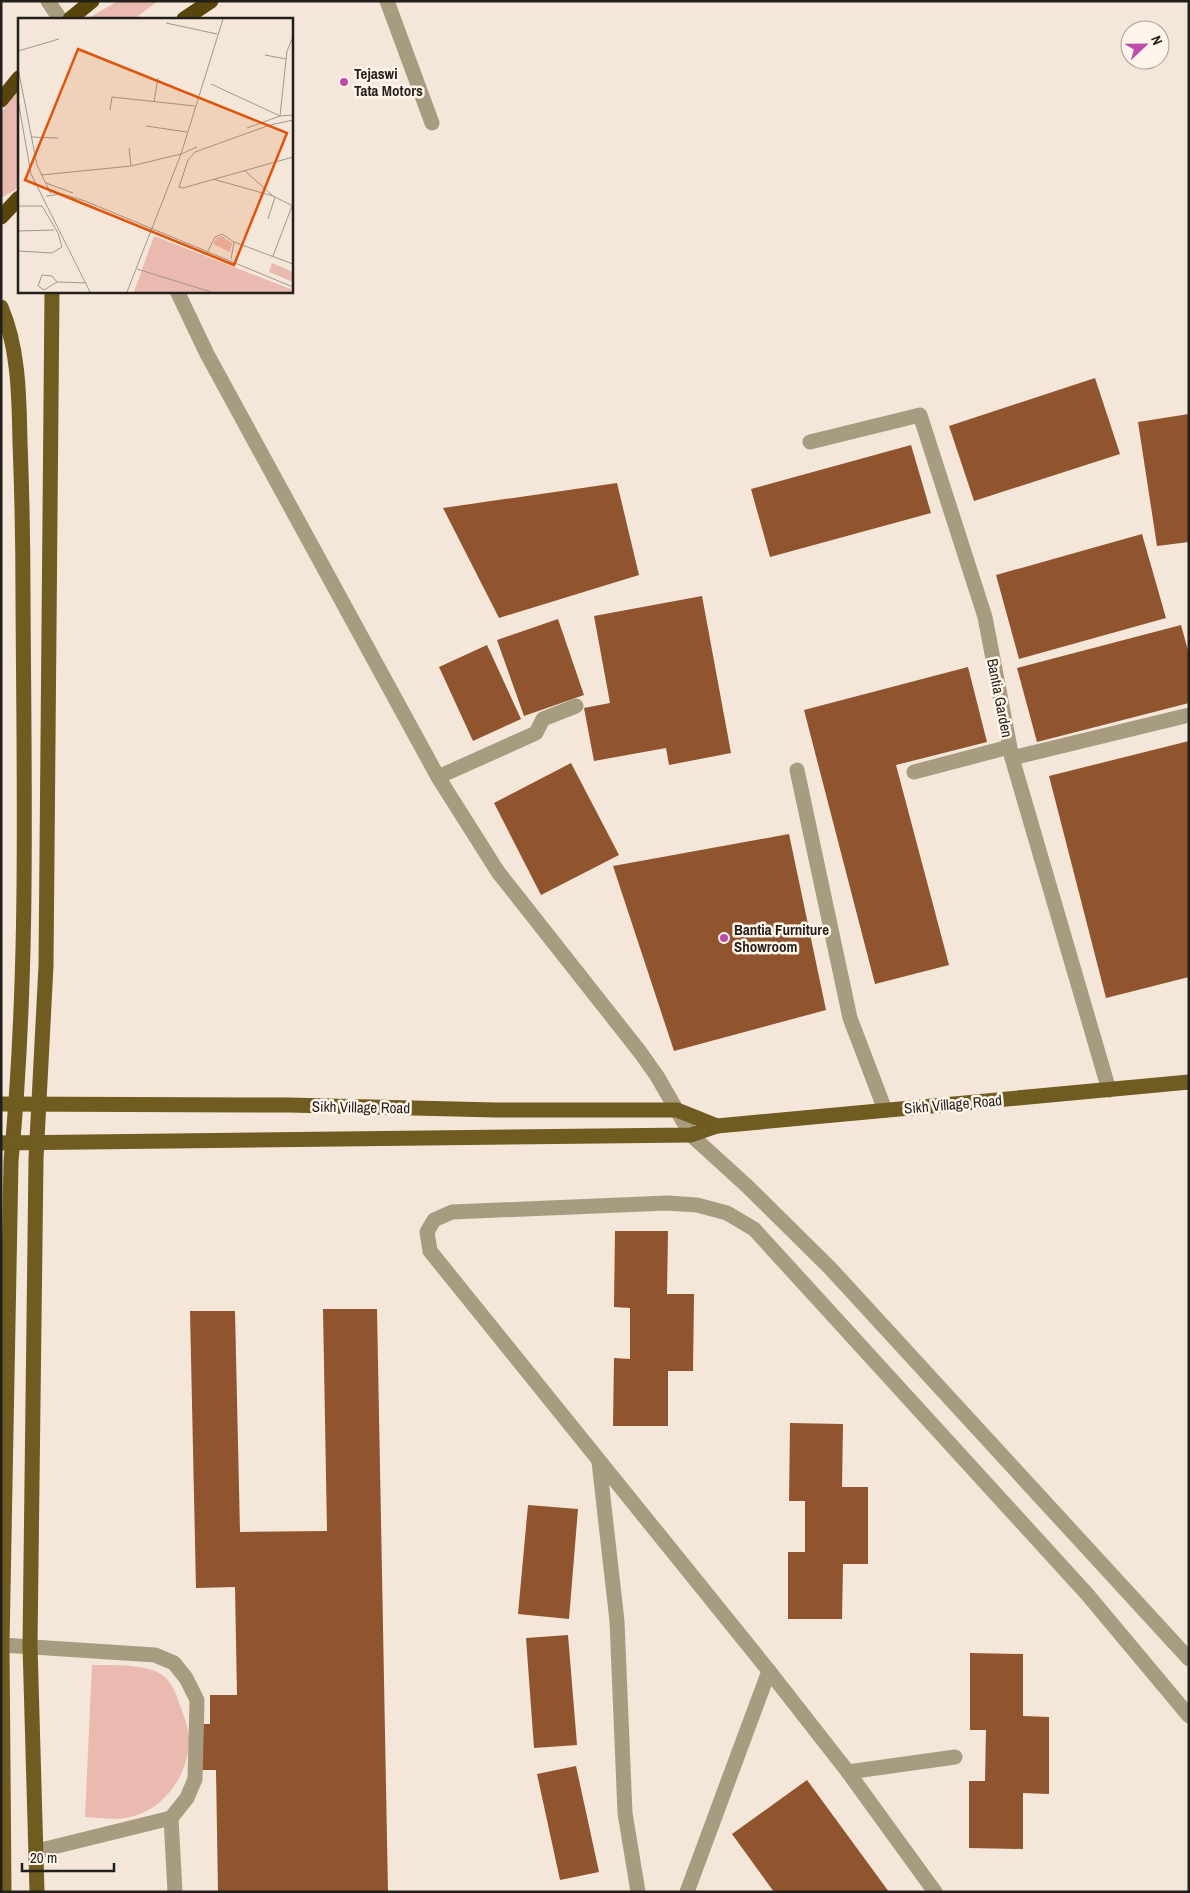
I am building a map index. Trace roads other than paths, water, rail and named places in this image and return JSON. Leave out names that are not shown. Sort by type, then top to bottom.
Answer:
[{"type":"highway","points":[[71,18],[92,1]]},
{"type":"highway","points":[[186,18],[211,1]]},
{"type":"highway","points":[[1,100],[18,79]]},
{"type":"highway","points":[[1,217],[18,199]]},
{"type":"main road","points":[[36,1892],[37,1851],[30,1645],[38,1142],[46,966],[52,292]]},
{"type":"main road","points":[[1,307],[9,324],[14,350],[19,420],[23,528],[24,835],[17,1104],[7,1143],[11,1161],[2,1645],[4,1892]]},
{"type":"main road","name":"Sikh Village Road","points":[[7,1143],[691,1134],[717,1126],[1189,1082]]},
{"type":"main road","name":"Sikh Village Road","points":[[1,1104],[288,1105],[677,1110],[717,1126]]},
{"type":"street","points":[[48,1],[59,18]]},
{"type":"street","points":[[387,1],[432,123]]},
{"type":"street","points":[[177,292],[212,363],[438,777],[498,872],[640,1052],[657,1076],[691,1134],[830,1268],[1189,1659]]},
{"type":"street","name":"Bantia Garden","points":[[810,442],[920,415],[985,617],[1011,752],[1110,1090]]},
{"type":"street","points":[[438,777],[536,733],[543,719],[576,706]]},
{"type":"street","points":[[914,772],[1189,715]]},
{"type":"street","points":[[797,770],[850,1018],[885,1110]]},
{"type":"street","points":[[935,1892],[848,1772],[770,1671],[599,1462],[430,1250],[427,1232],[434,1220],[452,1212],[667,1203],[697,1205],[727,1213],[754,1229],[1088,1594],[1189,1716]]},
{"type":"street","points":[[599,1462],[617,1621],[625,1814],[638,1892]]},
{"type":"street","points":[[2,1645],[30,1645],[155,1654],[174,1663],[186,1678],[197,1700],[194,1779],[187,1798],[170,1818],[37,1851]]},
{"type":"street","points":[[687,1892],[770,1671]]},
{"type":"street","points":[[848,1772],[955,1757]]},
{"type":"street","points":[[170,1818],[175,1892]]},
{"type":"place","name":"Tejaswi Tata Motors","points":[[344,82]]},
{"type":"place","name":"Bantia Furniture Showroom","points":[[724,938]]}]
